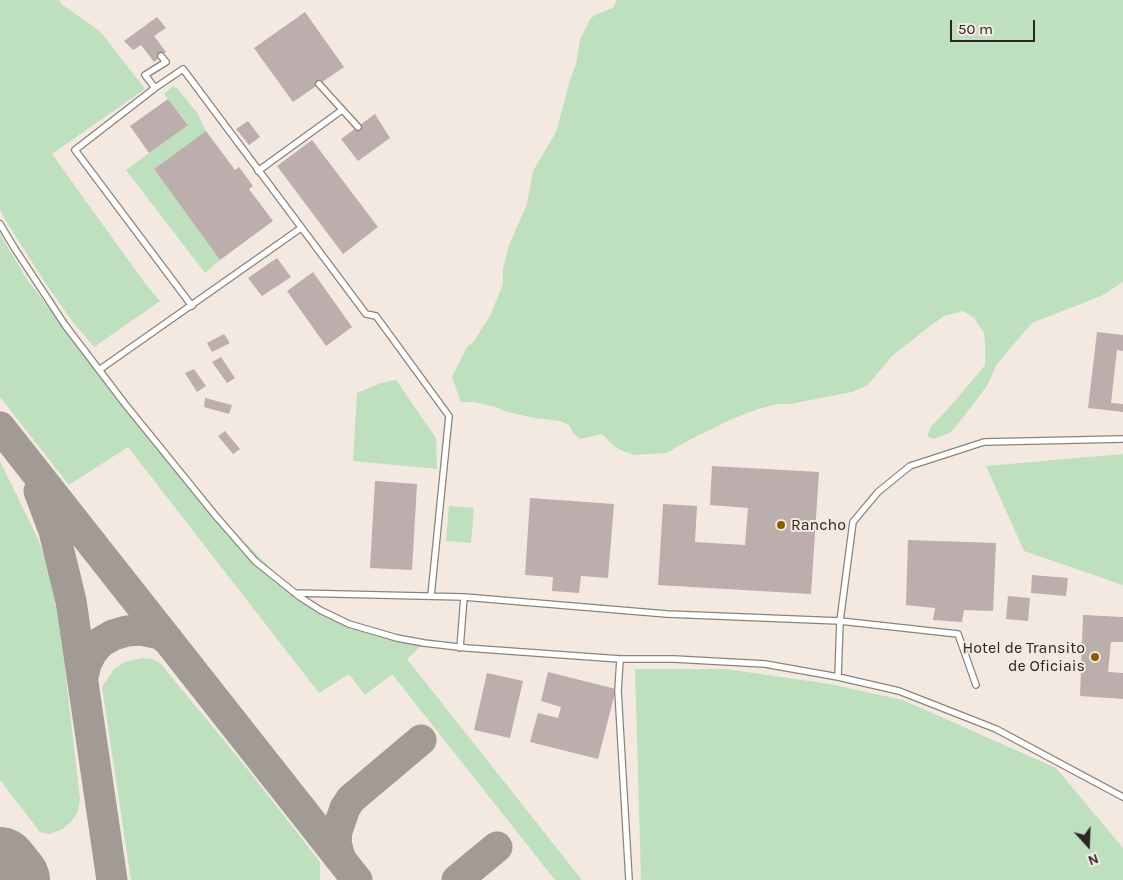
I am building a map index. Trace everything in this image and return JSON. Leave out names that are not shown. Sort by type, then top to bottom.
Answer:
[{"type":"lane","points":[[155,88],[145,74],[166,62],[161,56]]},
{"type":"lane","points":[[192,306],[75,150],[155,88],[183,69],[366,314],[376,316],[449,416],[431,596]]},
{"type":"lane","points":[[319,84],[358,127]]},
{"type":"lane","points":[[258,171],[342,110]]},
{"type":"lane","points":[[0,224],[65,325],[215,515],[255,561],[320,610],[349,624],[397,638],[460,648],[620,659],[674,659],[765,664],[838,677],[899,691],[996,729],[1123,797]]},
{"type":"lane","points":[[99,370],[301,228]]},
{"type":"lane","points":[[838,677],[840,621],[852,522],[878,492],[910,466],[984,442],[1123,439]]},
{"type":"lane","points":[[295,593],[464,597],[666,614],[840,621],[958,634],[976,685]]},
{"type":"lane","points":[[460,648],[464,597]]},
{"type":"lane","points":[[620,659],[618,690],[628,880]]},
{"type":"green space","points":[[0,0],[59,0],[61,4],[100,31],[145,89],[52,154],[144,282],[160,301],[94,347],[72,321],[46,284],[0,210]]},
{"type":"green space","points":[[617,0],[1123,0],[1123,282],[1101,296],[1032,323],[997,364],[987,386],[950,433],[933,439],[927,436],[931,427],[985,365],[984,333],[974,318],[963,311],[944,316],[934,323],[892,356],[868,385],[852,392],[790,404],[777,404],[758,409],[732,419],[666,453],[635,455],[614,446],[602,434],[580,439],[573,433],[570,426],[561,421],[534,418],[474,402],[461,402],[452,377],[467,347],[474,341],[490,316],[503,284],[503,269],[509,245],[527,204],[533,171],[556,132],[576,64],[580,40],[590,19],[613,8]]},
{"type":"green space","points":[[173,86],[178,89],[198,114],[206,131],[154,169],[220,260],[205,273],[126,170],[188,124],[164,94]]},
{"type":"green space","points":[[0,234],[26,278],[98,373],[205,502],[295,593],[349,624],[424,643],[407,659],[582,880],[555,880],[392,674],[365,695],[349,674],[319,693],[128,447],[69,485],[0,397]]},
{"type":"green space","points":[[396,380],[436,438],[437,469],[353,461],[357,393],[381,383]]},
{"type":"green space","points":[[1123,454],[1123,585],[1024,551],[986,466]]},
{"type":"green space","points":[[0,461],[38,539],[47,564],[56,606],[65,668],[80,800],[78,811],[71,822],[63,829],[50,834],[40,832],[0,780]]},
{"type":"green space","points":[[449,506],[474,508],[471,543],[446,541]]},
{"type":"green space","points":[[142,658],[152,659],[161,664],[249,771],[320,862],[320,880],[131,880],[102,687],[114,669],[125,662]]},
{"type":"green space","points":[[635,669],[726,669],[830,684],[903,700],[1056,768],[1123,848],[1123,880],[641,880]]},
{"type":"building","points":[[305,12],[344,67],[293,102],[254,48]]},
{"type":"building","points":[[157,17],[166,28],[154,36],[166,52],[154,62],[141,45],[133,50],[124,41]]},
{"type":"building","points":[[168,99],[188,125],[149,153],[130,126]]},
{"type":"building","points":[[375,114],[390,138],[358,161],[341,139]]},
{"type":"building","points":[[248,121],[260,137],[249,145],[236,129]]},
{"type":"building","points":[[206,131],[235,170],[239,167],[253,186],[249,189],[273,221],[220,260],[154,169]]},
{"type":"building","points":[[312,140],[378,227],[343,254],[277,166]]},
{"type":"building","points":[[277,258],[291,277],[262,296],[248,278]]},
{"type":"building","points":[[313,272],[352,327],[326,346],[287,291]]},
{"type":"building","points":[[1097,332],[1123,335],[1123,351],[1117,350],[1111,403],[1123,404],[1123,412],[1088,408]]},
{"type":"building","points":[[224,334],[230,343],[212,352],[207,343]]},
{"type":"building","points":[[221,357],[235,378],[227,383],[212,362]]},
{"type":"building","points":[[194,369],[206,386],[197,392],[185,373]]},
{"type":"building","points":[[205,398],[232,405],[229,414],[204,407]]},
{"type":"building","points":[[225,431],[240,449],[233,454],[218,436]]},
{"type":"building","name":"Rancho","points":[[712,466],[819,472],[811,594],[658,585],[663,504],[697,506],[695,542],[745,545],[748,508],[710,505]]},
{"type":"building","points":[[375,481],[417,484],[412,570],[370,568]]},
{"type":"building","points":[[530,498],[614,504],[608,578],[581,576],[579,593],[552,591],[553,577],[525,575]]},
{"type":"building","points":[[908,540],[996,543],[993,611],[964,610],[962,622],[933,620],[935,608],[906,605]]},
{"type":"building","points":[[1032,575],[1068,578],[1066,596],[1031,593]]},
{"type":"building","points":[[1008,596],[1030,598],[1028,621],[1006,619]]},
{"type":"building","name":"Hotel de Transito de Oficiais","points":[[1083,615],[1123,617],[1123,642],[1111,642],[1108,672],[1123,673],[1123,699],[1080,696]]},
{"type":"building","points":[[548,672],[616,689],[598,759],[530,742],[538,713],[558,718],[561,707],[541,701]]},
{"type":"building","points":[[487,673],[523,681],[510,738],[474,730]]},
{"type":"taxiway","points":[[0,427],[357,880]]},
{"type":"taxiway","points":[[39,491],[54,531],[71,601],[112,880]]},
{"type":"taxiway","points":[[83,677],[86,664],[92,652],[101,642],[113,635],[141,630],[160,634],[168,640]]},
{"type":"taxiway","points":[[340,858],[336,842],[337,831],[345,808],[351,799],[421,740]]},
{"type":"taxiway","points":[[457,880],[497,847]]},
{"type":"taxiway","points":[[0,871],[4,880]]},
{"type":"runway","points":[[0,865],[12,880]]},
{"type":"place","name":"Rancho","points":[[781,525]]},
{"type":"place","name":"Hotel de Transito de Oficiais","points":[[1095,657]]}]
